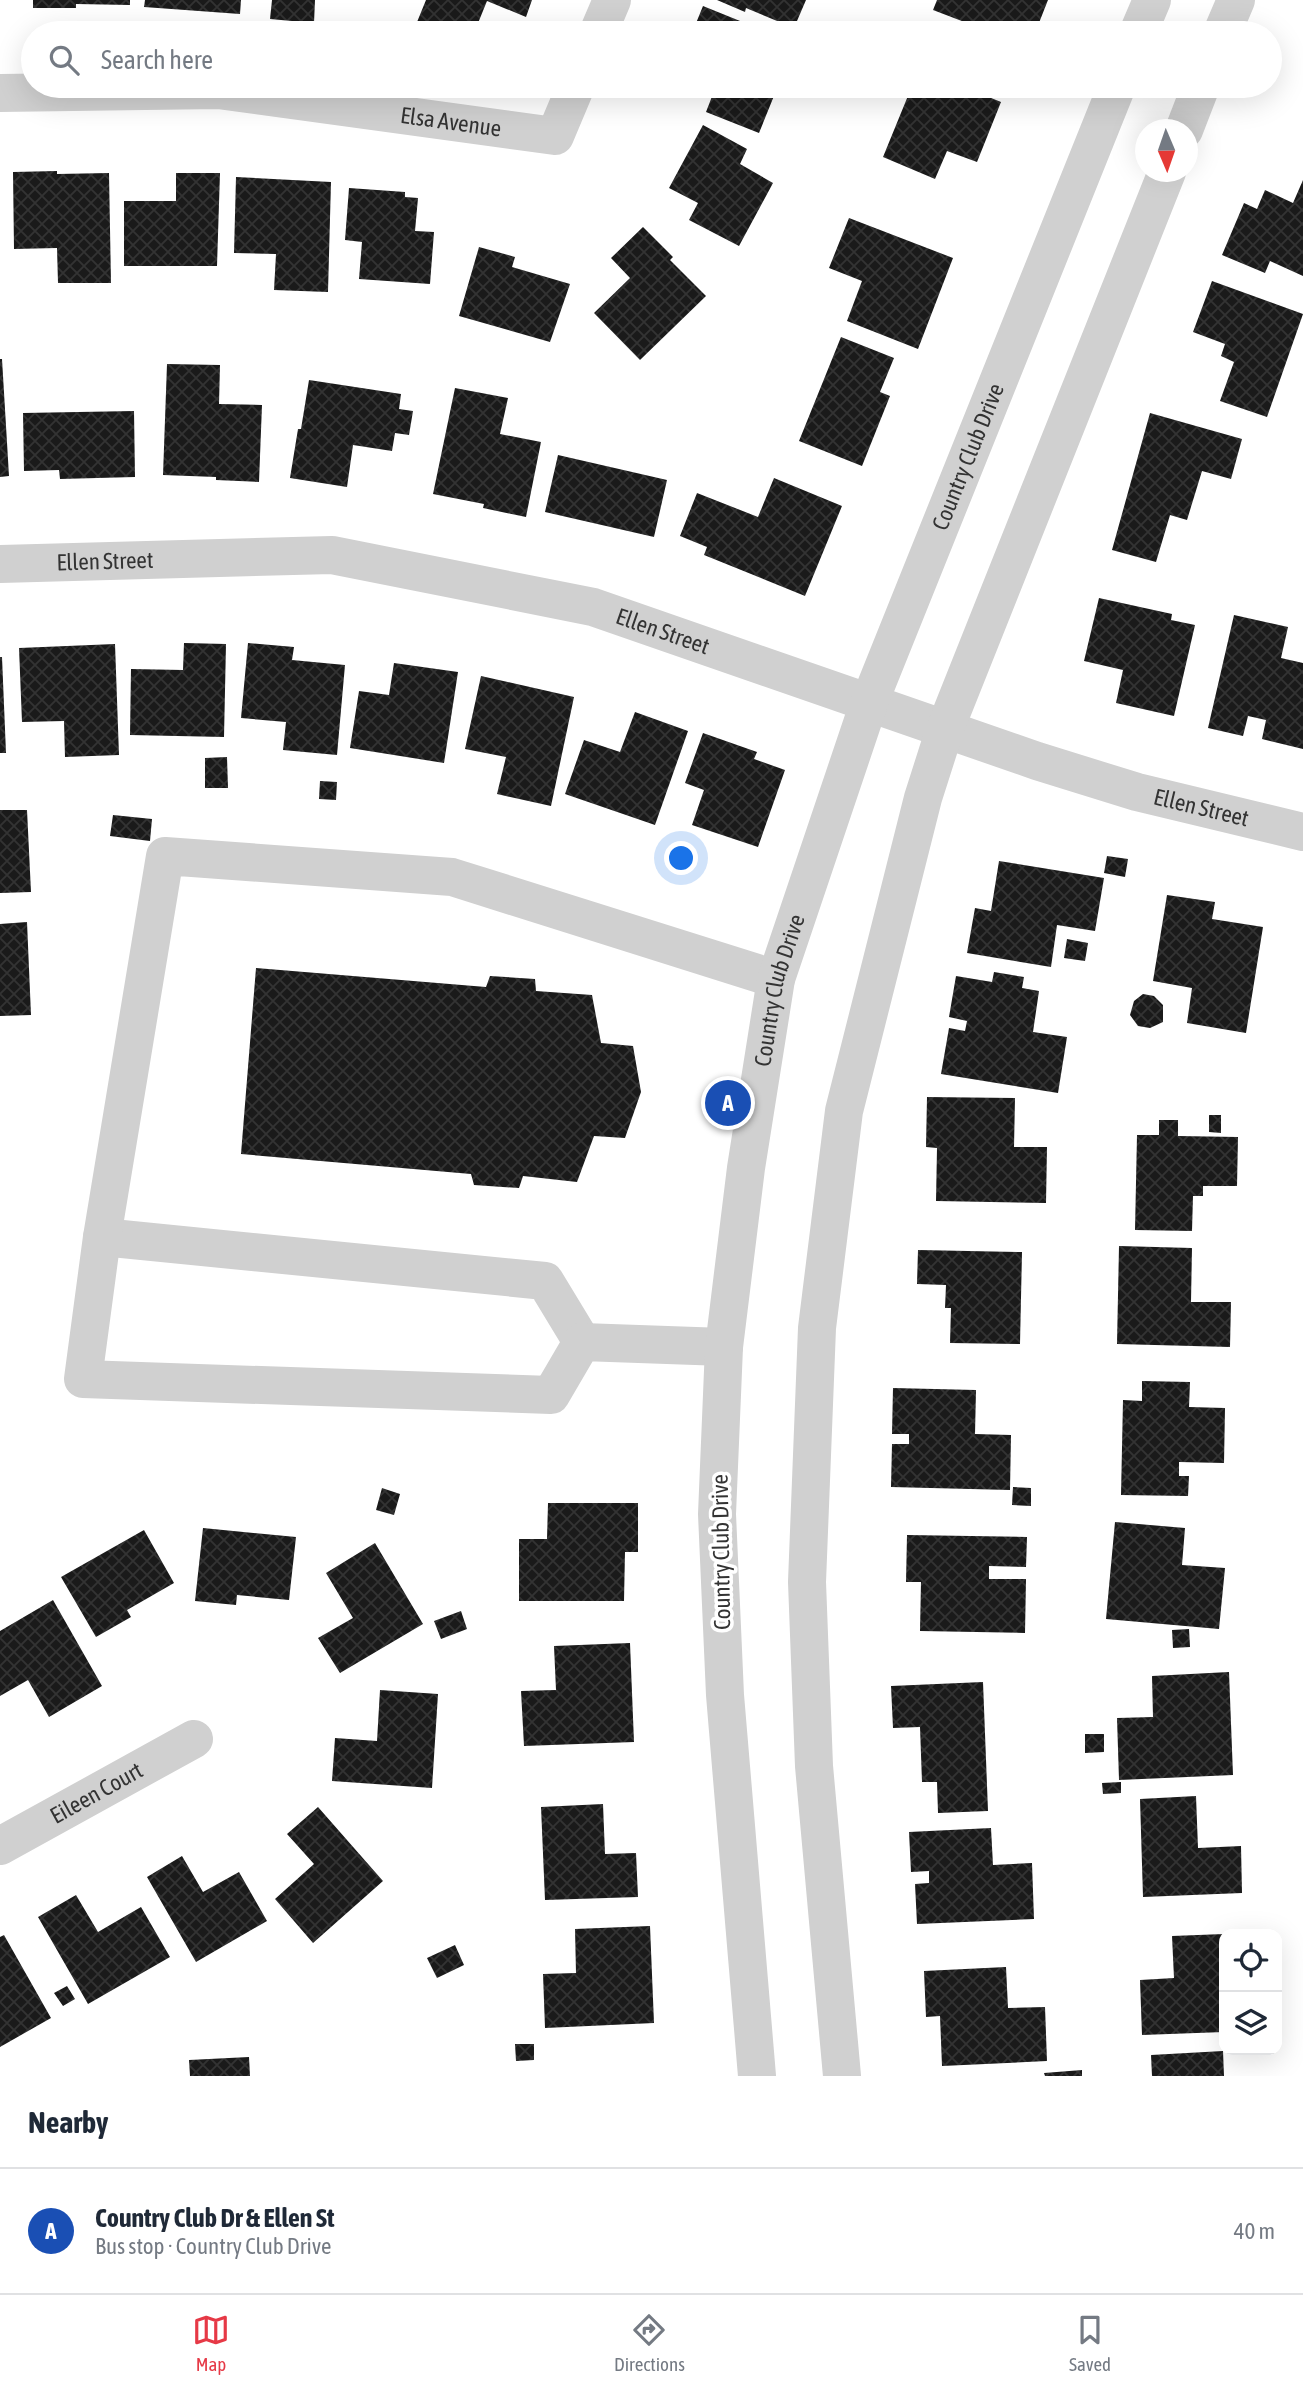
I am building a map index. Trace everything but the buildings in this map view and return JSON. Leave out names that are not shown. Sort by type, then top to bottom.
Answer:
[{"type":"street","points":[[603,21],[612,0]]},
{"type":"street","points":[[1143,21],[1152,0]]},
{"type":"street","points":[[1227,21],[1236,0]]},
{"type":"street","name":"Elsa Avenue","points":[[0,93],[21,93]]},
{"type":"street","name":"Elsa Avenue","points":[[277,98],[555,136],[571,98]]},
{"type":"street","name":"Country Club Drive","points":[[757,2076],[724,1681],[717,1514],[724,1347],[746,1168],[776,979],[869,703],[1112,98]]},
{"type":"street","points":[[1188,119],[1197,98]]},
{"type":"street","points":[[842,2076],[814,1766],[807,1582],[817,1328],[844,1111],[923,798],[945,729],[1163,182]]},
{"type":"street","name":"Ellen Street","points":[[0,564],[332,555],[593,607],[1037,761],[1137,792],[1303,832]]},
{"type":"street","points":[[582,1342],[551,1395],[83,1379],[102,1237],[165,856],[452,877],[776,979]]},
{"type":"street","points":[[102,1237],[545,1281],[582,1342]]},
{"type":"street","points":[[582,1342],[724,1347]]},
{"type":"street","name":"Eileen Court","points":[[0,1846],[194,1739]]},
{"type":"place","name":"Country Club Dr & Ellen St","points":[[728,1103]]}]
